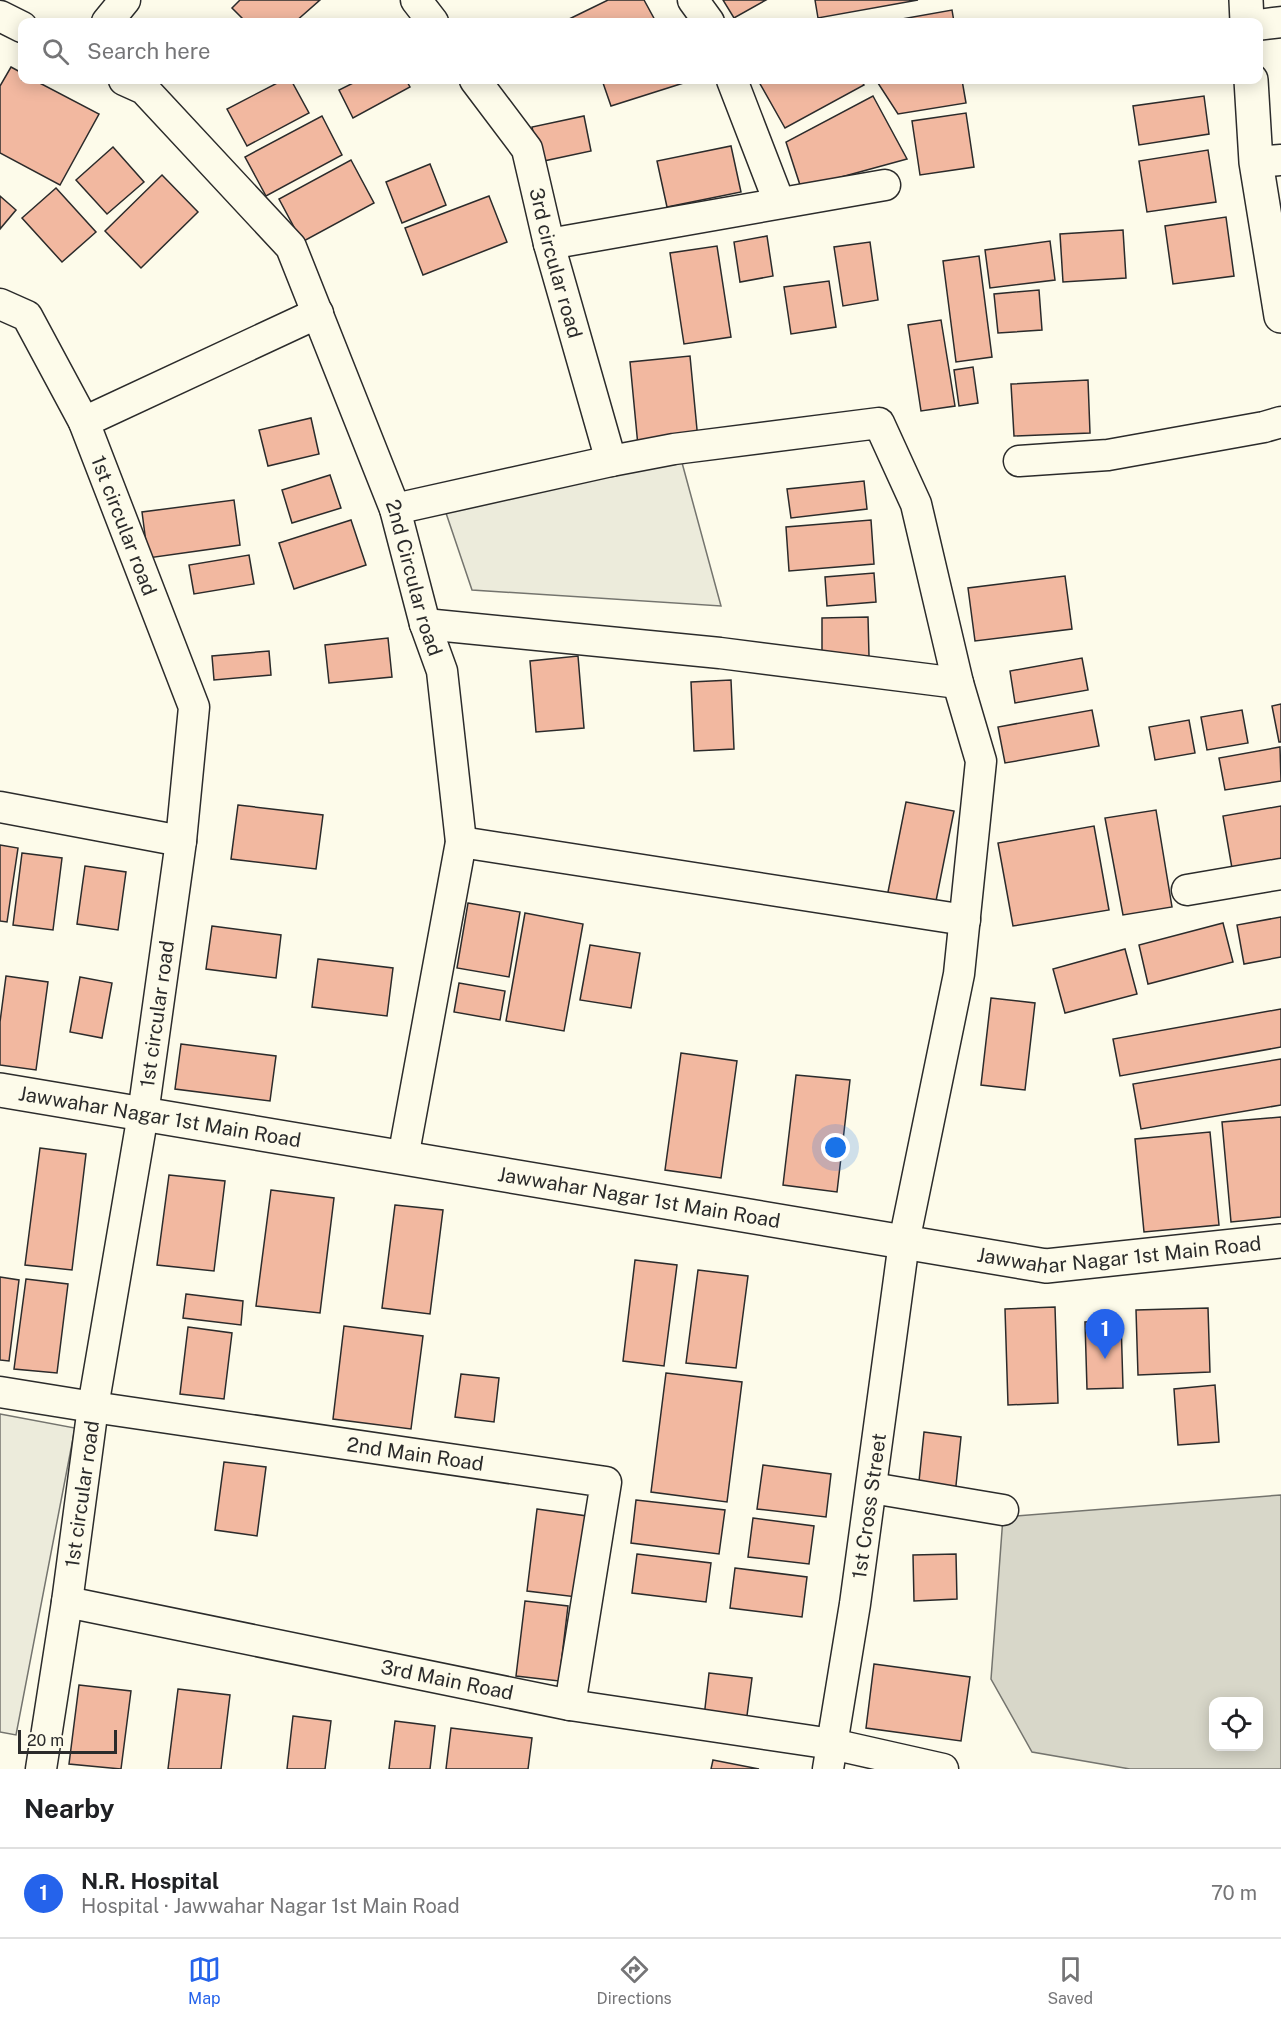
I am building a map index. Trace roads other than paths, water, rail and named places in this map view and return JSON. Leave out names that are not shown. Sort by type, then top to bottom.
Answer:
[{"type":"street","points":[[110,18],[125,0]]},
{"type":"street","points":[[416,0],[430,18]]},
{"type":"street","points":[[693,0],[706,18]]},
{"type":"street","points":[[1246,0],[1247,18]]},
{"type":"street","points":[[0,16],[18,25]]},
{"type":"street","points":[[1263,24],[1281,22]]},
{"type":"street","name":"2nd Circular road","points":[[133,84],[144,89],[291,247],[395,509],[425,624],[442,672],[461,842],[403,1158]]},
{"type":"street","name":"3rd circular road","points":[[478,84],[527,149],[549,244],[611,461]]},
{"type":"street","points":[[734,84],[779,202]]},
{"type":"street","points":[[1252,84],[1268,161],[1281,316]]},
{"type":"street","points":[[549,244],[885,185]]},
{"type":"street","name":"1st circular road","points":[[0,304],[27,316],[84,422],[194,707],[181,841],[143,1114],[93,1407],[67,1602],[40,1769]]},
{"type":"street","points":[[84,422],[318,313]]},
{"type":"street","points":[[1019,461],[1108,455],[1281,422]]},
{"type":"street","name":"1st Cross Street","points":[[611,461],[674,449],[879,423],[916,504],[958,683],[981,761],[960,974],[904,1242],[872,1488],[830,1757]]},
{"type":"street","points":[[395,509],[611,461]]},
{"type":"street","points":[[425,624],[720,653],[958,683]]},
{"type":"street","points":[[0,807],[181,841]]},
{"type":"street","points":[[461,842],[965,920]]},
{"type":"street","points":[[1187,890],[1281,874]]},
{"type":"street","name":"Jawwahar Nagar 1st Main Road","points":[[0,1090],[1046,1266],[1281,1241]]},
{"type":"street","name":"2nd Main Road","points":[[0,1392],[606,1482],[570,1706]]},
{"type":"street","points":[[872,1488],[1004,1510]]},
{"type":"street","name":"3rd Main Road","points":[[67,1602],[830,1757],[943,1769]]},
{"type":"place","name":"N.R. Hospital","points":[[1105,1359]]}]
